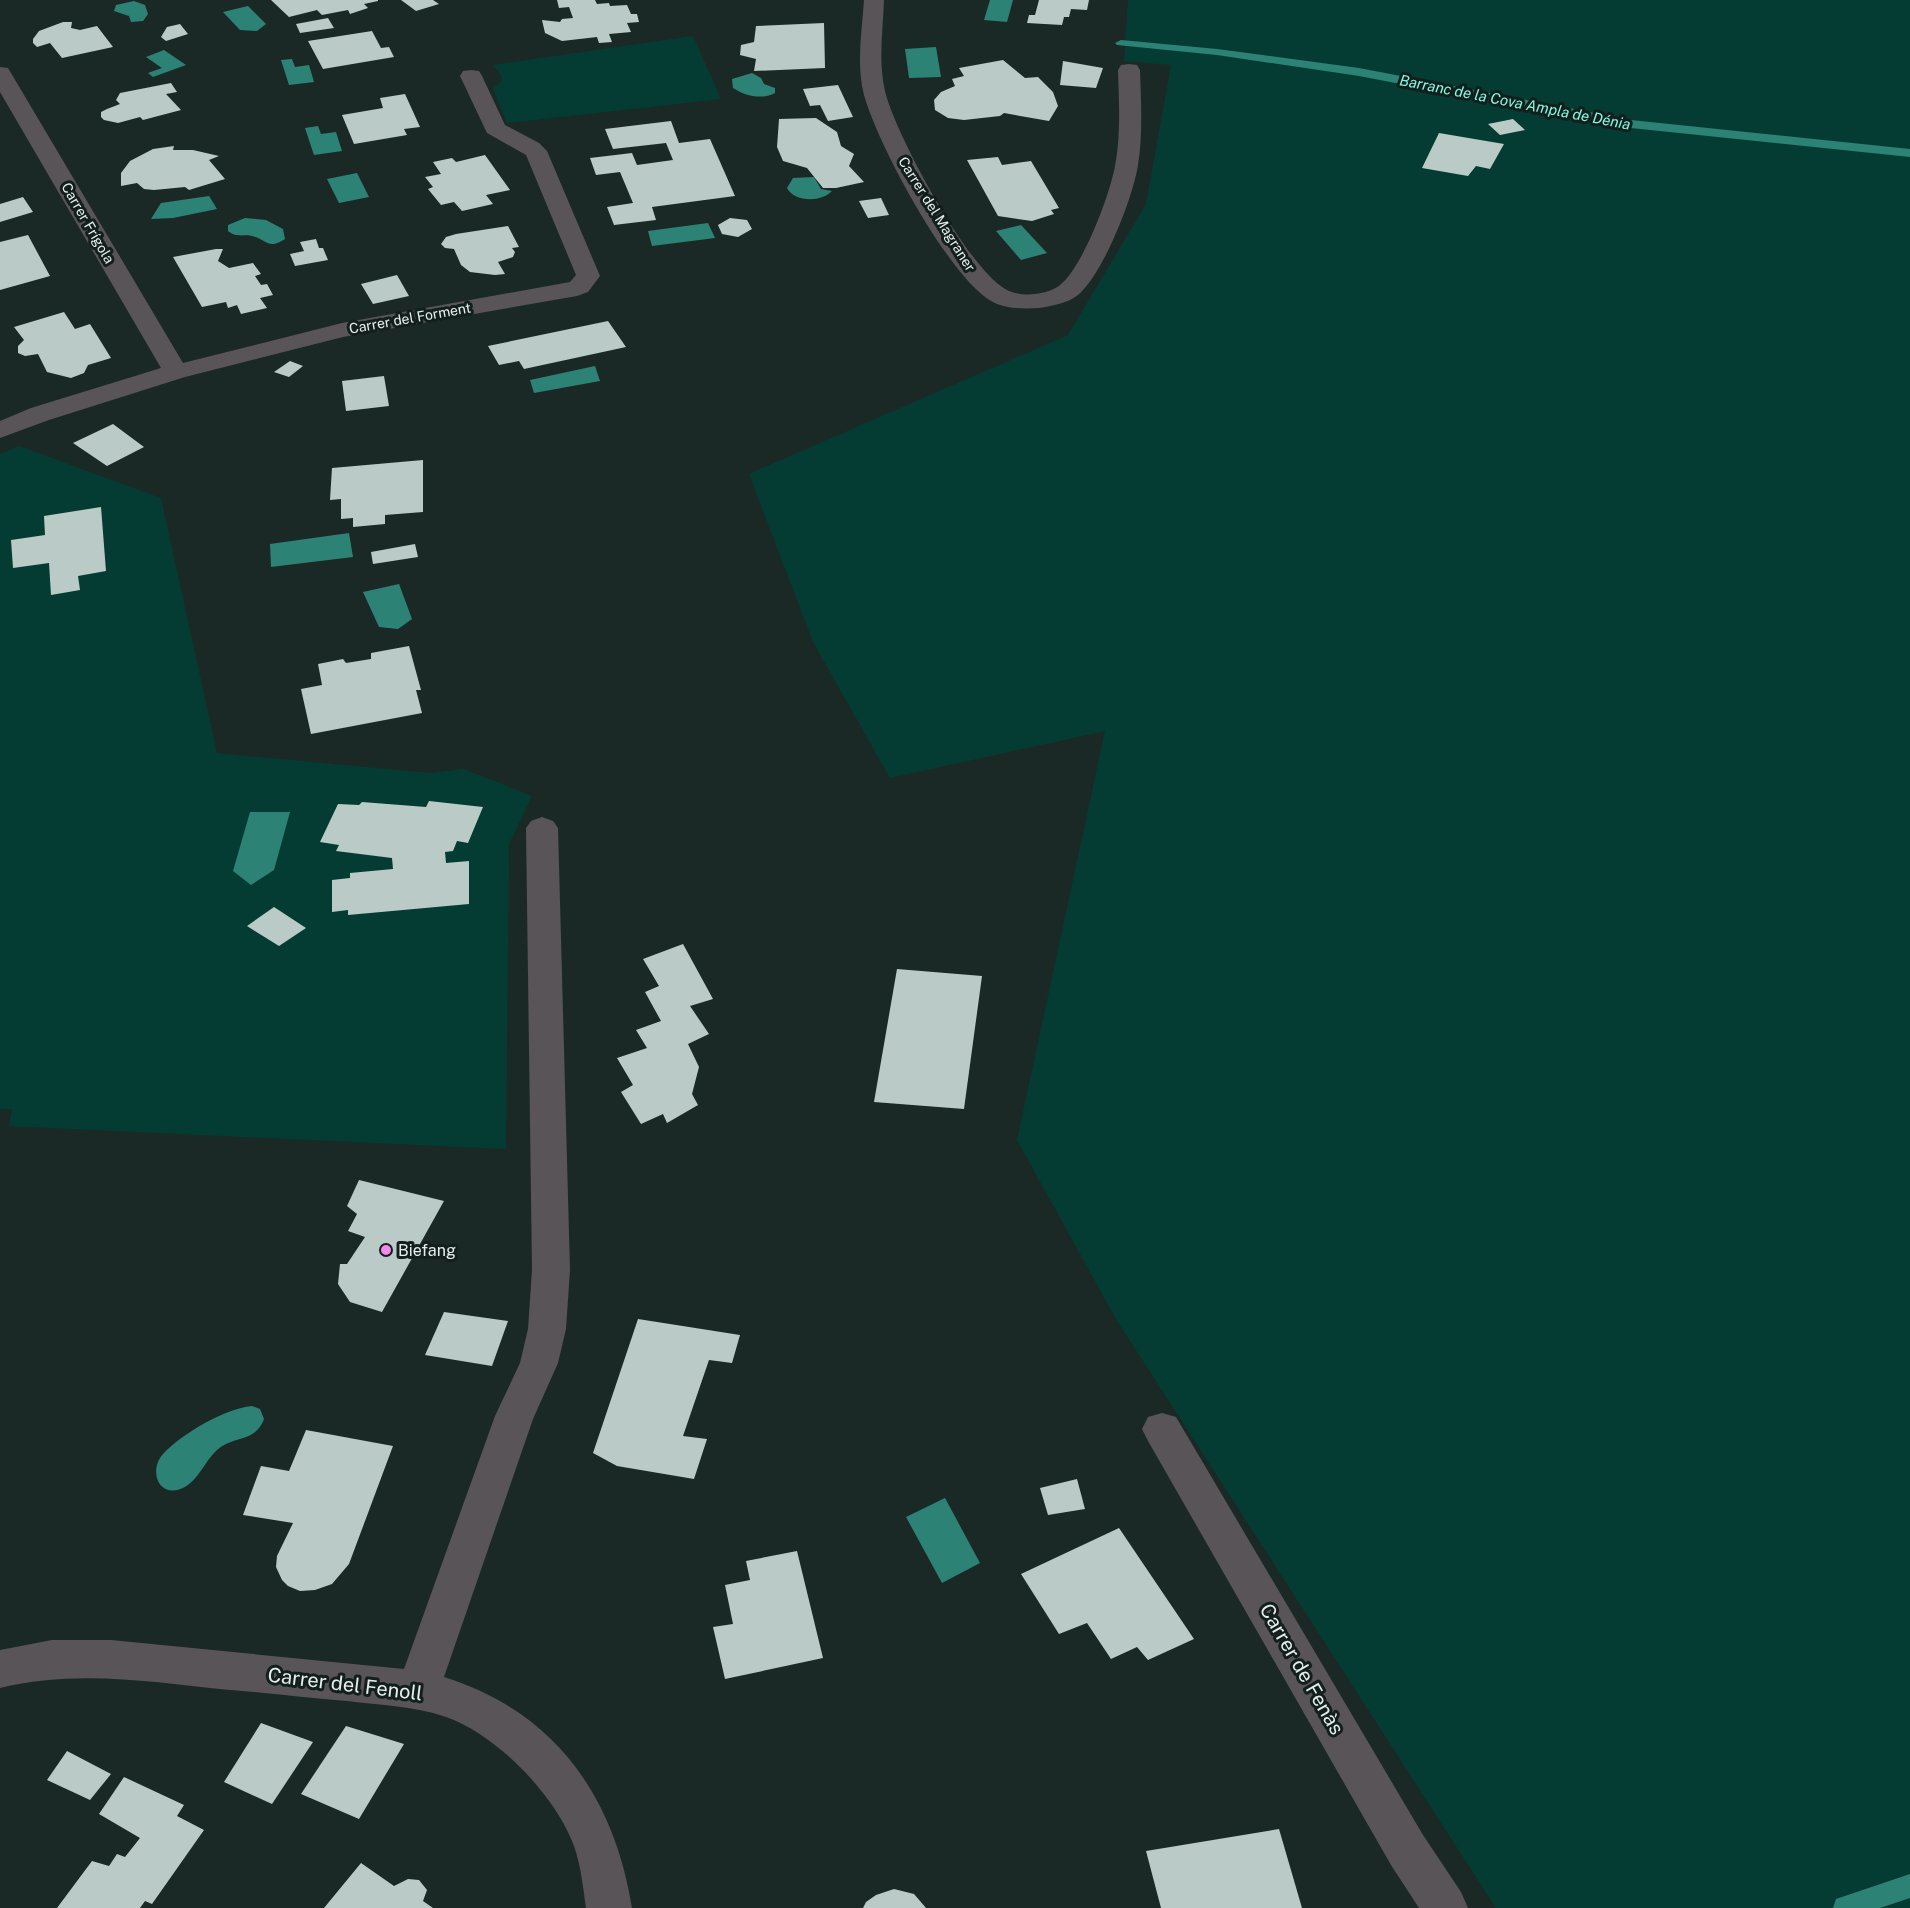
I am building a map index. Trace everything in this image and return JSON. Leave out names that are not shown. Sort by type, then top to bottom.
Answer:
[{"type":"street","name":"Carrer del Magraner","points":[[874,0],[872,69],[875,94],[890,135],[904,164],[968,267],[988,289],[1002,297],[1040,300],[1069,291],[1090,260],[1124,182],[1131,126],[1129,70]]},
{"type":"street","name":"Carrer Frígola","points":[[0,73],[176,372]]},
{"type":"street","name":"Carrer del Forment","points":[[0,430],[40,414],[176,372],[342,330],[568,291],[579,287],[588,276],[536,151],[508,138],[495,128],[471,76]]},
{"type":"street","points":[[418,1690],[514,1416],[532,1386],[541,1361],[549,1319],[551,1259],[542,828]]},
{"type":"street","name":"Carrer de Fenàs","points":[[1162,1429],[1407,1850],[1444,1908]]},
{"type":"street","name":"Carrer del Fenoll","points":[[0,1669],[17,1663],[51,1659],[142,1661],[418,1690],[467,1704],[504,1725],[556,1777],[590,1831],[604,1878],[609,1908]]},
{"type":"shaded area","points":[[990,0],[1013,0],[1007,22],[984,20]]},
{"type":"shaded area","points":[[1128,0],[1910,0],[1910,1908],[1496,1908],[1116,1319],[1017,1140],[1105,731],[890,778],[813,642],[749,474],[1068,335],[1146,204],[1171,65],[1124,61]]},
{"type":"shaded area","points":[[134,1],[145,5],[148,14],[143,21],[131,22],[129,16],[114,11],[116,5]]},
{"type":"shaded area","points":[[248,6],[266,24],[257,31],[240,30],[223,12]]},
{"type":"shaded area","points":[[693,36],[721,99],[507,123],[493,88],[502,81],[501,75],[493,65]]},
{"type":"shaded area","points":[[936,47],[941,77],[909,78],[905,49]]},
{"type":"shaded area","points":[[164,50],[186,65],[153,77],[148,73],[162,68],[146,57]]},
{"type":"shaded area","points":[[292,59],[295,67],[309,65],[314,82],[289,85],[281,60]]},
{"type":"shaded area","points":[[752,73],[761,78],[764,84],[775,88],[775,93],[754,96],[733,88],[732,79]]},
{"type":"shaded area","points":[[318,126],[321,134],[336,132],[342,151],[314,155],[305,128]]},
{"type":"shaded area","points":[[357,173],[369,197],[339,203],[327,179]]},
{"type":"shaded area","points":[[814,177],[821,189],[832,191],[828,195],[815,199],[802,198],[791,193],[787,188],[793,178]]},
{"type":"shaded area","points":[[209,196],[217,209],[173,218],[151,219],[161,203]]},
{"type":"shaded area","points":[[245,218],[266,220],[283,229],[285,239],[271,244],[252,236],[237,235],[228,231],[228,225]]},
{"type":"shaded area","points":[[708,223],[715,238],[652,246],[648,231]]},
{"type":"shaded area","points":[[1021,225],[1047,253],[1021,260],[996,231]]},
{"type":"shaded area","points":[[595,366],[600,381],[534,393],[530,380]]},
{"type":"shaded area","points":[[19,446],[161,498],[217,753],[429,773],[464,769],[532,796],[509,844],[506,1149],[9,1126],[12,1109],[0,1109],[0,454]]},
{"type":"shaded area","points":[[349,533],[353,557],[271,567],[270,544]]},
{"type":"shaded area","points":[[399,584],[412,619],[398,629],[379,627],[363,592]]},
{"type":"shaded area","points":[[250,812],[290,812],[274,870],[251,885],[233,871]]},
{"type":"shaded area","points":[[252,1406],[260,1409],[264,1419],[255,1432],[217,1450],[193,1481],[183,1488],[168,1490],[162,1487],[158,1482],[156,1468],[163,1454],[171,1446],[204,1423],[229,1412]]},
{"type":"shaded area","points":[[945,1498],[980,1563],[942,1583],[906,1517]]},
{"type":"building","points":[[271,0],[378,1],[364,4],[368,8],[350,14],[348,10],[322,15],[317,10],[289,17]]},
{"type":"building","points":[[401,0],[433,0],[439,4],[416,11]]},
{"type":"building","points":[[557,0],[595,0],[597,4],[627,5],[631,14],[637,14],[639,22],[627,23],[631,32],[609,34],[612,42],[599,43],[597,37],[562,41],[545,33],[542,20],[560,22],[562,19],[573,18],[569,7],[559,8]]},
{"type":"building","points":[[1039,0],[1089,0],[1087,10],[1071,9],[1069,17],[1064,17],[1062,25],[1027,23],[1029,15],[1035,15]]},
{"type":"building","points":[[328,18],[334,28],[300,33],[296,24]]},
{"type":"building","points":[[63,22],[72,22],[71,28],[80,30],[97,26],[113,47],[62,58],[50,43],[37,47],[33,43],[39,31]]},
{"type":"building","points":[[824,23],[825,68],[754,71],[756,59],[740,55],[741,45],[754,42],[756,26]]},
{"type":"building","points":[[180,24],[188,34],[166,41],[161,37],[167,27]]},
{"type":"building","points":[[372,31],[381,48],[389,47],[394,57],[323,69],[308,41]]},
{"type":"building","points":[[1003,60],[1025,78],[1038,77],[1053,92],[1058,106],[1049,121],[1004,113],[1000,116],[964,120],[948,118],[935,110],[934,100],[941,92],[955,86],[952,79],[964,76],[959,68]]},
{"type":"building","points":[[1063,61],[1103,68],[1096,88],[1060,85]]},
{"type":"building","points":[[171,83],[177,92],[166,94],[181,110],[143,120],[140,117],[118,123],[104,120],[101,117],[101,112],[120,104],[116,100],[120,93]]},
{"type":"building","points":[[838,85],[853,117],[828,121],[820,105],[810,106],[803,89]]},
{"type":"building","points":[[405,94],[420,127],[404,129],[407,135],[354,144],[342,115],[383,108],[380,98]]},
{"type":"building","points":[[816,118],[837,132],[841,146],[854,154],[849,166],[864,182],[836,188],[823,188],[807,168],[783,161],[777,147],[779,119]]},
{"type":"building","points":[[1513,119],[1525,130],[1500,135],[1488,124]]},
{"type":"building","points":[[671,121],[679,143],[710,139],[735,196],[652,207],[656,220],[614,225],[607,207],[633,203],[620,172],[596,175],[590,158],[632,153],[637,165],[673,160],[666,143],[613,149],[605,129]]},
{"type":"building","points":[[1439,133],[1504,144],[1490,169],[1476,166],[1468,176],[1422,168]]},
{"type":"building","points":[[174,146],[173,150],[193,150],[219,156],[209,160],[225,179],[189,190],[185,187],[144,189],[137,183],[121,186],[121,173],[130,161],[153,149]]},
{"type":"building","points":[[485,155],[510,190],[486,195],[493,204],[462,211],[454,202],[441,205],[428,189],[433,187],[425,177],[441,174],[433,162],[452,158],[456,162]]},
{"type":"building","points":[[998,157],[1002,165],[1031,161],[1059,208],[1051,210],[1054,214],[1032,221],[998,216],[967,160]]},
{"type":"building","points":[[23,197],[33,212],[0,222],[0,204]]},
{"type":"building","points":[[881,198],[889,215],[868,218],[859,201]]},
{"type":"building","points":[[730,218],[747,220],[752,229],[738,237],[722,234],[718,225]]},
{"type":"building","points":[[508,226],[519,247],[512,248],[515,252],[513,257],[498,262],[505,274],[470,272],[461,265],[454,249],[445,248],[441,244],[446,237],[456,234]]},
{"type":"building","points":[[28,235],[50,276],[0,290],[0,242]]},
{"type":"building","points":[[316,239],[319,248],[323,248],[328,260],[295,266],[290,254],[304,251],[300,242]]},
{"type":"building","points":[[223,249],[218,261],[229,268],[253,263],[261,274],[255,276],[261,285],[267,284],[273,295],[260,298],[267,308],[241,314],[237,305],[228,308],[226,302],[202,307],[173,257]]},
{"type":"building","points":[[397,275],[409,296],[373,304],[361,284]]},
{"type":"building","points":[[64,312],[75,329],[90,324],[111,358],[88,365],[84,373],[71,378],[47,372],[38,354],[25,356],[18,353],[18,346],[24,340],[14,327]]},
{"type":"building","points":[[608,321],[626,347],[524,369],[519,361],[499,365],[488,346]]},
{"type":"building","points":[[290,361],[303,366],[289,377],[274,372]]},
{"type":"building","points":[[384,376],[389,406],[346,411],[342,381]]},
{"type":"building","points":[[113,424],[144,447],[107,466],[73,443]]},
{"type":"building","points":[[423,460],[423,512],[385,515],[385,524],[353,527],[353,518],[341,519],[341,499],[330,500],[332,468]]},
{"type":"building","points":[[101,507],[106,571],[78,576],[80,590],[51,595],[49,563],[13,568],[11,540],[45,535],[44,516]]},
{"type":"building","points":[[415,544],[418,557],[373,564],[371,552]]},
{"type":"building","points":[[409,646],[421,690],[416,690],[422,713],[311,734],[301,689],[322,685],[318,664],[343,659],[346,663],[371,659],[371,653]]},
{"type":"building","points":[[429,801],[483,807],[468,843],[457,841],[453,851],[445,852],[446,863],[469,861],[469,904],[348,915],[348,910],[332,912],[332,880],[350,878],[350,873],[393,869],[392,858],[336,851],[339,845],[320,842],[338,804],[359,805],[362,802],[426,807]]},
{"type":"building","points":[[274,907],[306,928],[279,946],[247,926]]},
{"type":"building","points":[[683,944],[713,999],[690,1006],[709,1034],[688,1044],[699,1067],[692,1094],[698,1105],[667,1123],[663,1114],[641,1124],[621,1092],[633,1085],[617,1058],[647,1048],[636,1030],[661,1021],[645,992],[659,986],[643,959]]},
{"type":"building","points":[[897,969],[982,976],[964,1109],[874,1102]]},
{"type":"building","name":"Biefang","points":[[359,1180],[444,1201],[382,1312],[350,1302],[338,1284],[340,1264],[347,1264],[365,1237],[348,1231],[357,1214],[347,1206]]},
{"type":"building","points":[[444,1312],[508,1321],[492,1366],[425,1355]]},
{"type":"building","points":[[638,1319],[740,1335],[732,1363],[709,1360],[683,1436],[707,1439],[694,1479],[617,1466],[593,1453]]},
{"type":"building","points":[[306,1430],[393,1446],[349,1564],[332,1584],[315,1590],[300,1591],[288,1586],[282,1580],[276,1567],[277,1556],[293,1523],[243,1515],[261,1466],[289,1471]]},
{"type":"building","points":[[1077,1479],[1085,1509],[1048,1515],[1040,1488]]},
{"type":"building","points":[[1119,1528],[1194,1639],[1148,1660],[1137,1647],[1111,1659],[1087,1623],[1059,1634],[1021,1574]]},
{"type":"building","points":[[797,1551],[823,1658],[725,1679],[713,1627],[733,1624],[725,1585],[750,1580],[746,1561]]},
{"type":"building","points":[[261,1723],[313,1742],[272,1804],[224,1782]]},
{"type":"building","points":[[346,1726],[404,1744],[359,1819],[301,1794]]},
{"type":"building","points":[[67,1751],[111,1774],[90,1800],[47,1780]]},
{"type":"building","points":[[124,1777],[184,1805],[177,1816],[204,1830],[152,1904],[145,1901],[140,1908],[57,1908],[92,1861],[109,1866],[117,1854],[125,1857],[140,1838],[99,1814]]},
{"type":"building","points":[[1279,1829],[1302,1908],[1161,1908],[1146,1851]]},
{"type":"building","points":[[361,1863],[394,1886],[408,1879],[419,1880],[427,1890],[423,1901],[433,1908],[324,1908]]},
{"type":"building","points":[[894,1889],[914,1894],[926,1908],[863,1908],[866,1902],[876,1895]]},
{"type":"waterway","name":"Barranc de la Cova Ampla de Dénia","points":[[1121,43],[1217,52],[1359,72],[1631,124],[1910,153]]},
{"type":"waterway","points":[[1845,1908],[1910,1886]]},
{"type":"place","name":"Biefang","points":[[386,1250]]}]
